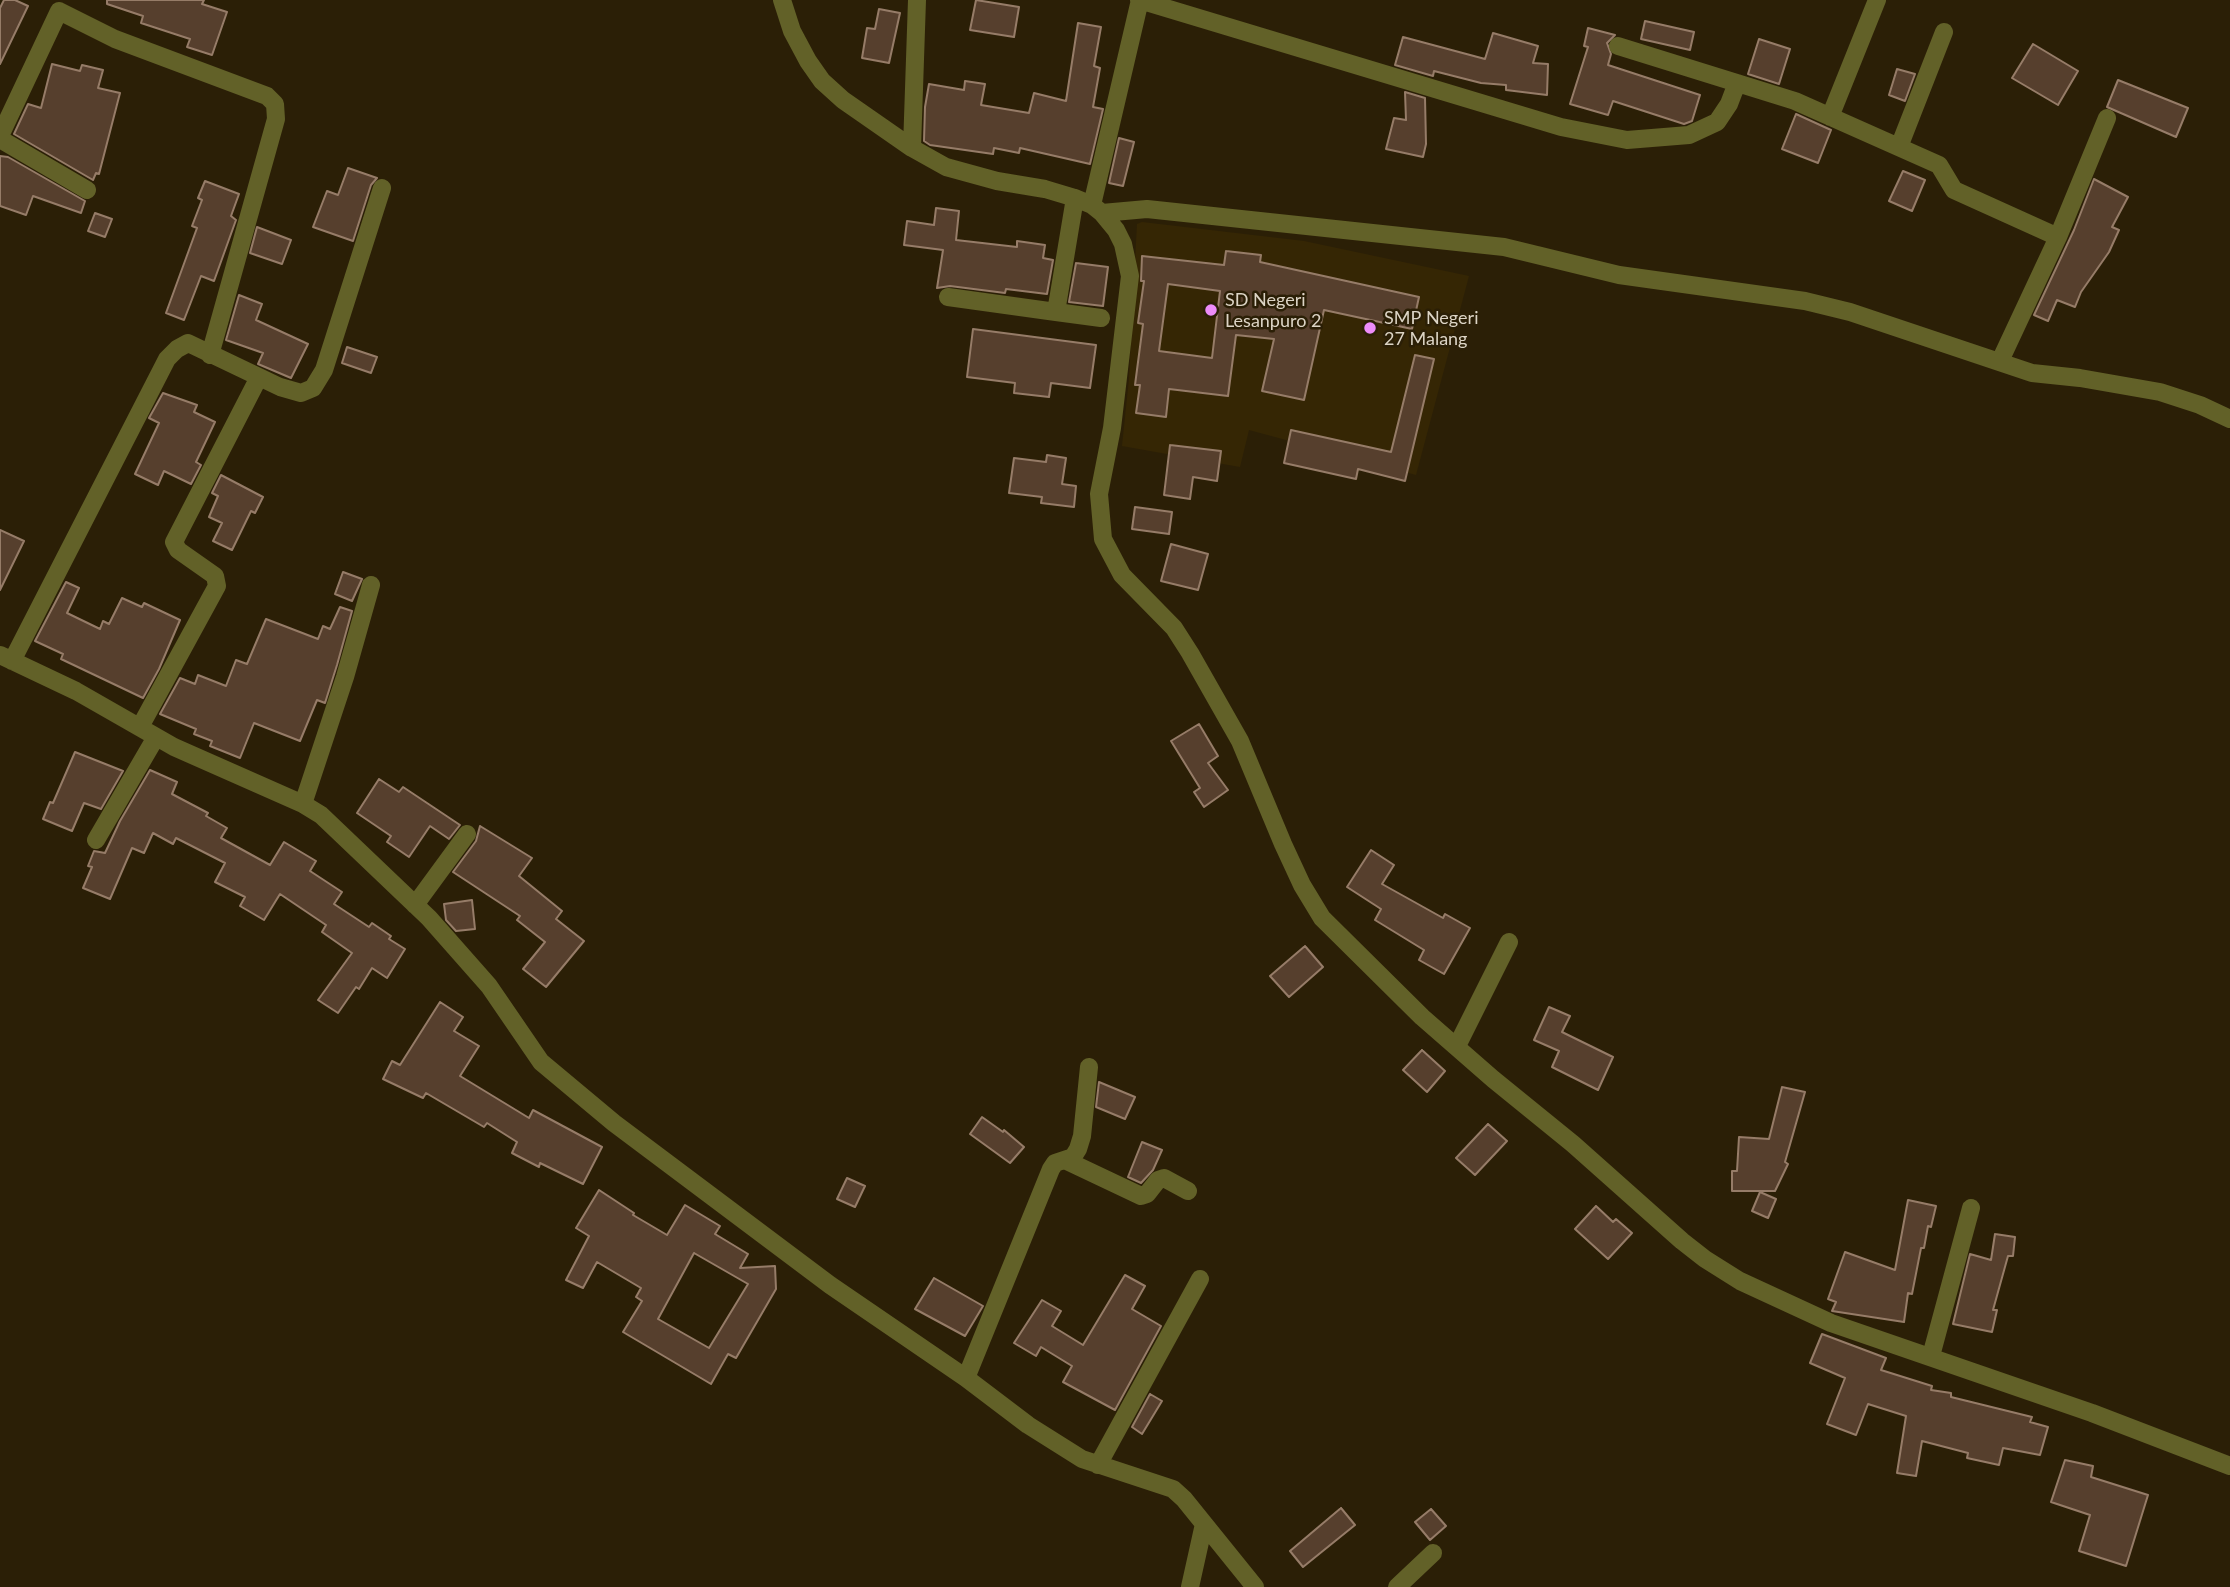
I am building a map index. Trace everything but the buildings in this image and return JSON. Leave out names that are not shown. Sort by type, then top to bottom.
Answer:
[{"type":"street","points":[[782,0],[792,31],[822,81],[843,100],[912,148],[946,167],[997,181],[1045,189],[1089,205],[1504,247],[1619,275],[1805,301],[1850,312],[2032,373],[2080,378],[2160,392],[2200,405],[2230,419]]},
{"type":"street","points":[[912,148],[917,0]]},
{"type":"street","points":[[1056,312],[1089,205],[1140,0],[1561,127],[1626,140],[1689,135],[1717,122],[1729,104],[1737,83]]},
{"type":"street","points":[[1830,117],[1877,0]]},
{"type":"street","points":[[87,190],[0,137],[61,6],[115,38],[267,96],[275,104],[276,119],[210,355]]},
{"type":"street","points":[[1899,147],[1944,32]]},
{"type":"street","points":[[1618,46],[1795,101],[1939,165],[1954,190],[2059,237]]},
{"type":"street","points":[[2000,361],[2059,237],[2107,118]]},
{"type":"street","points":[[382,188],[324,370],[313,387],[301,393],[280,387],[188,343],[177,349],[167,359],[6,658],[76,691],[156,737],[227,772],[303,804],[321,815],[429,918],[489,986],[541,1062],[614,1123],[788,1255],[966,1378],[1028,1425],[1082,1459],[1173,1489],[1255,1587]]},
{"type":"street","points":[[1089,205],[1116,230],[1123,244],[1130,276],[1112,428],[1099,494],[1103,539],[1122,575],[1174,628],[1209,685],[1240,741],[1302,885],[1322,918],[1422,1017],[1573,1144],[1653,1217],[1706,1259],[1740,1281],[1831,1323],[2092,1413],[2230,1466]]},
{"type":"street","points":[[948,297],[1101,318]]},
{"type":"street","points":[[140,727],[217,586],[215,576],[178,550],[174,542],[259,377]]},
{"type":"street","points":[[303,804],[345,677],[371,585]]},
{"type":"street","points":[[96,841],[156,737]]},
{"type":"street","points":[[415,905],[467,834]]},
{"type":"street","points":[[1457,1046],[1509,942]]},
{"type":"street","points":[[966,1378],[1051,1169],[1055,1163],[1073,1157],[1082,1136],[1089,1067]]},
{"type":"street","points":[[1065,1160],[1141,1196],[1147,1194],[1158,1180],[1164,1178],[1188,1191]]},
{"type":"street","points":[[1931,1356],[1971,1208]]},
{"type":"street","points":[[1098,1465],[1200,1279]]},
{"type":"street","points":[[1190,1587],[1205,1524]]},
{"type":"street","points":[[1397,1587],[1433,1553]]},
{"type":"shaded area","name":"SMP Negeri 27 Malang","points":[[1142,222],[1304,241],[1469,276],[1416,475],[1249,430],[1240,467],[1122,446],[1129,379],[1137,224]]},
{"type":"place","name":"SD Negeri Lesanpuro 2","points":[[1211,310]]},
{"type":"place","name":"SMP Negeri 27 Malang","points":[[1370,328]]}]
